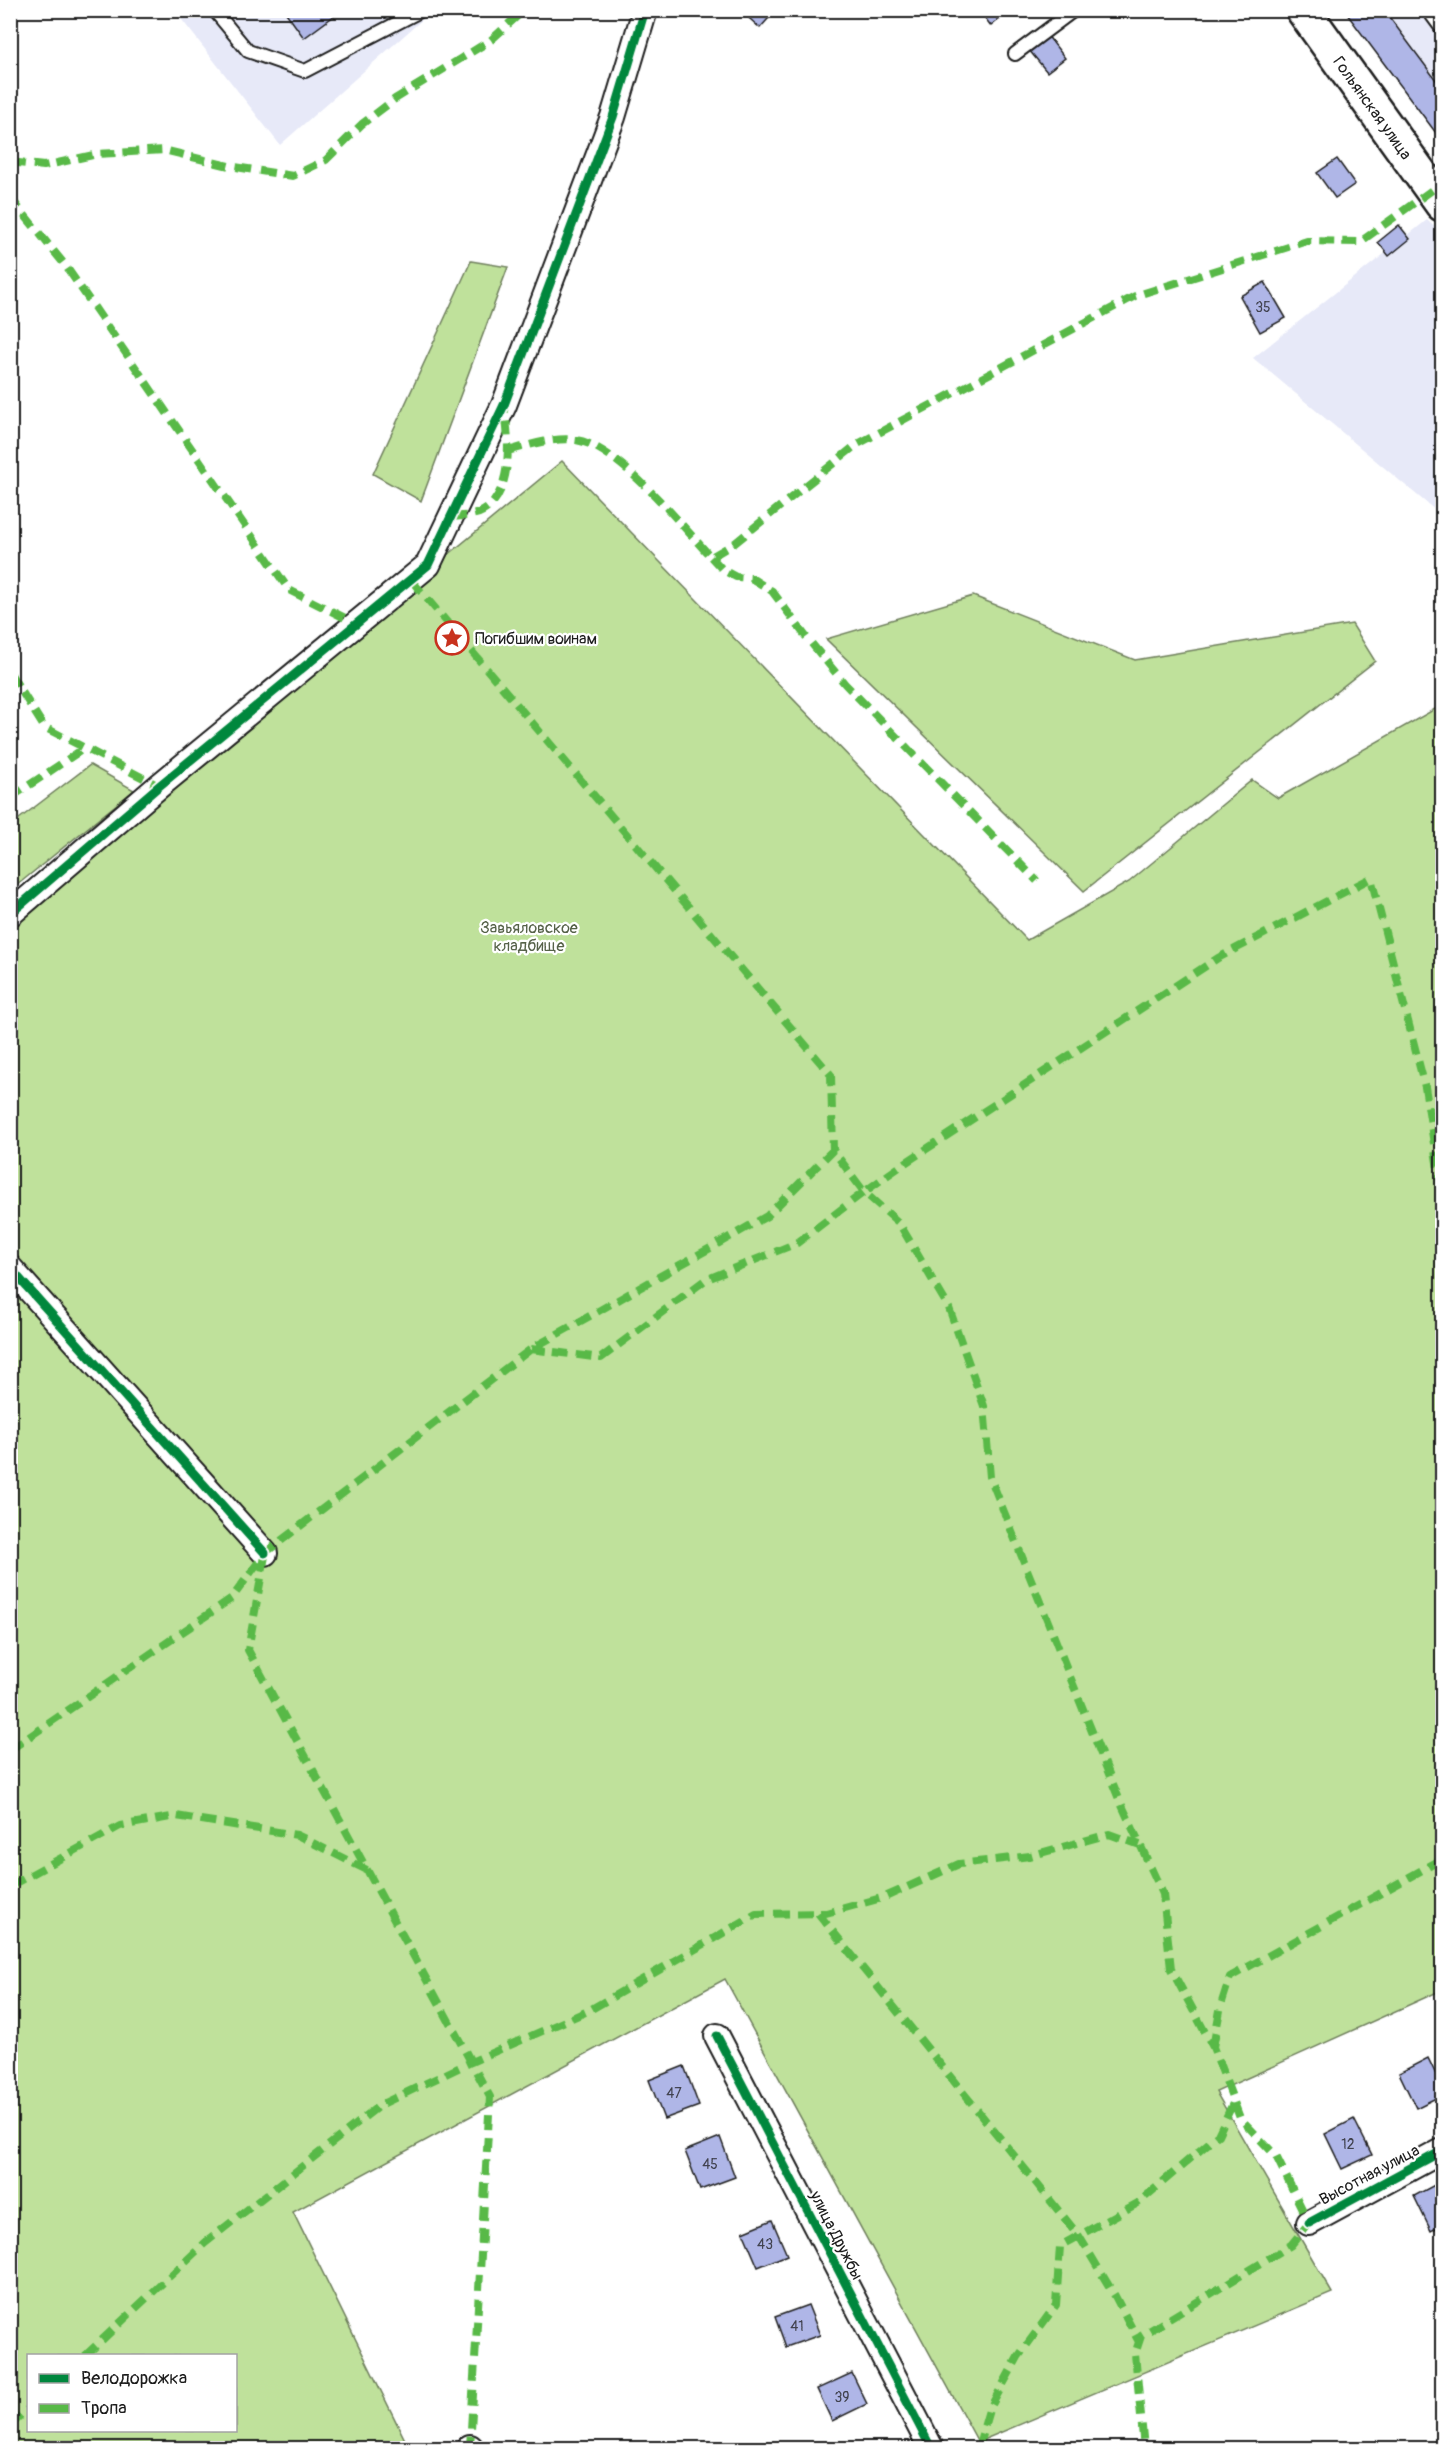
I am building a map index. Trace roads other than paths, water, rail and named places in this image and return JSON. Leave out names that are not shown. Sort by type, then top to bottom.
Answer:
[{"type":"main road","name":"Гольянская улица","points":[[1303,10],[1439,192]]},
{"type":"street","points":[[10,914],[159,786],[428,565],[504,405],[613,117],[645,10]]},
{"type":"street","points":[[10,1268],[265,1553]]},
{"type":"street","name":"улица Дружбы","points":[[717,2036],[931,2448]]},
{"type":"street","name":"Высотная улица","points":[[1309,2223],[1443,2151]]},
{"type":"lane","points":[[214,10],[248,51],[305,71],[422,10]]},
{"type":"lane","points":[[1015,54],[1074,10]]},
{"type":"lane","points":[[1428,10],[1443,29]]},
{"type":"place","name":"Погибшим воинам","points":[[452,638]]},
{"type":"park label","name":"Завьяловское кладбище","points":[[529,936]]}]
